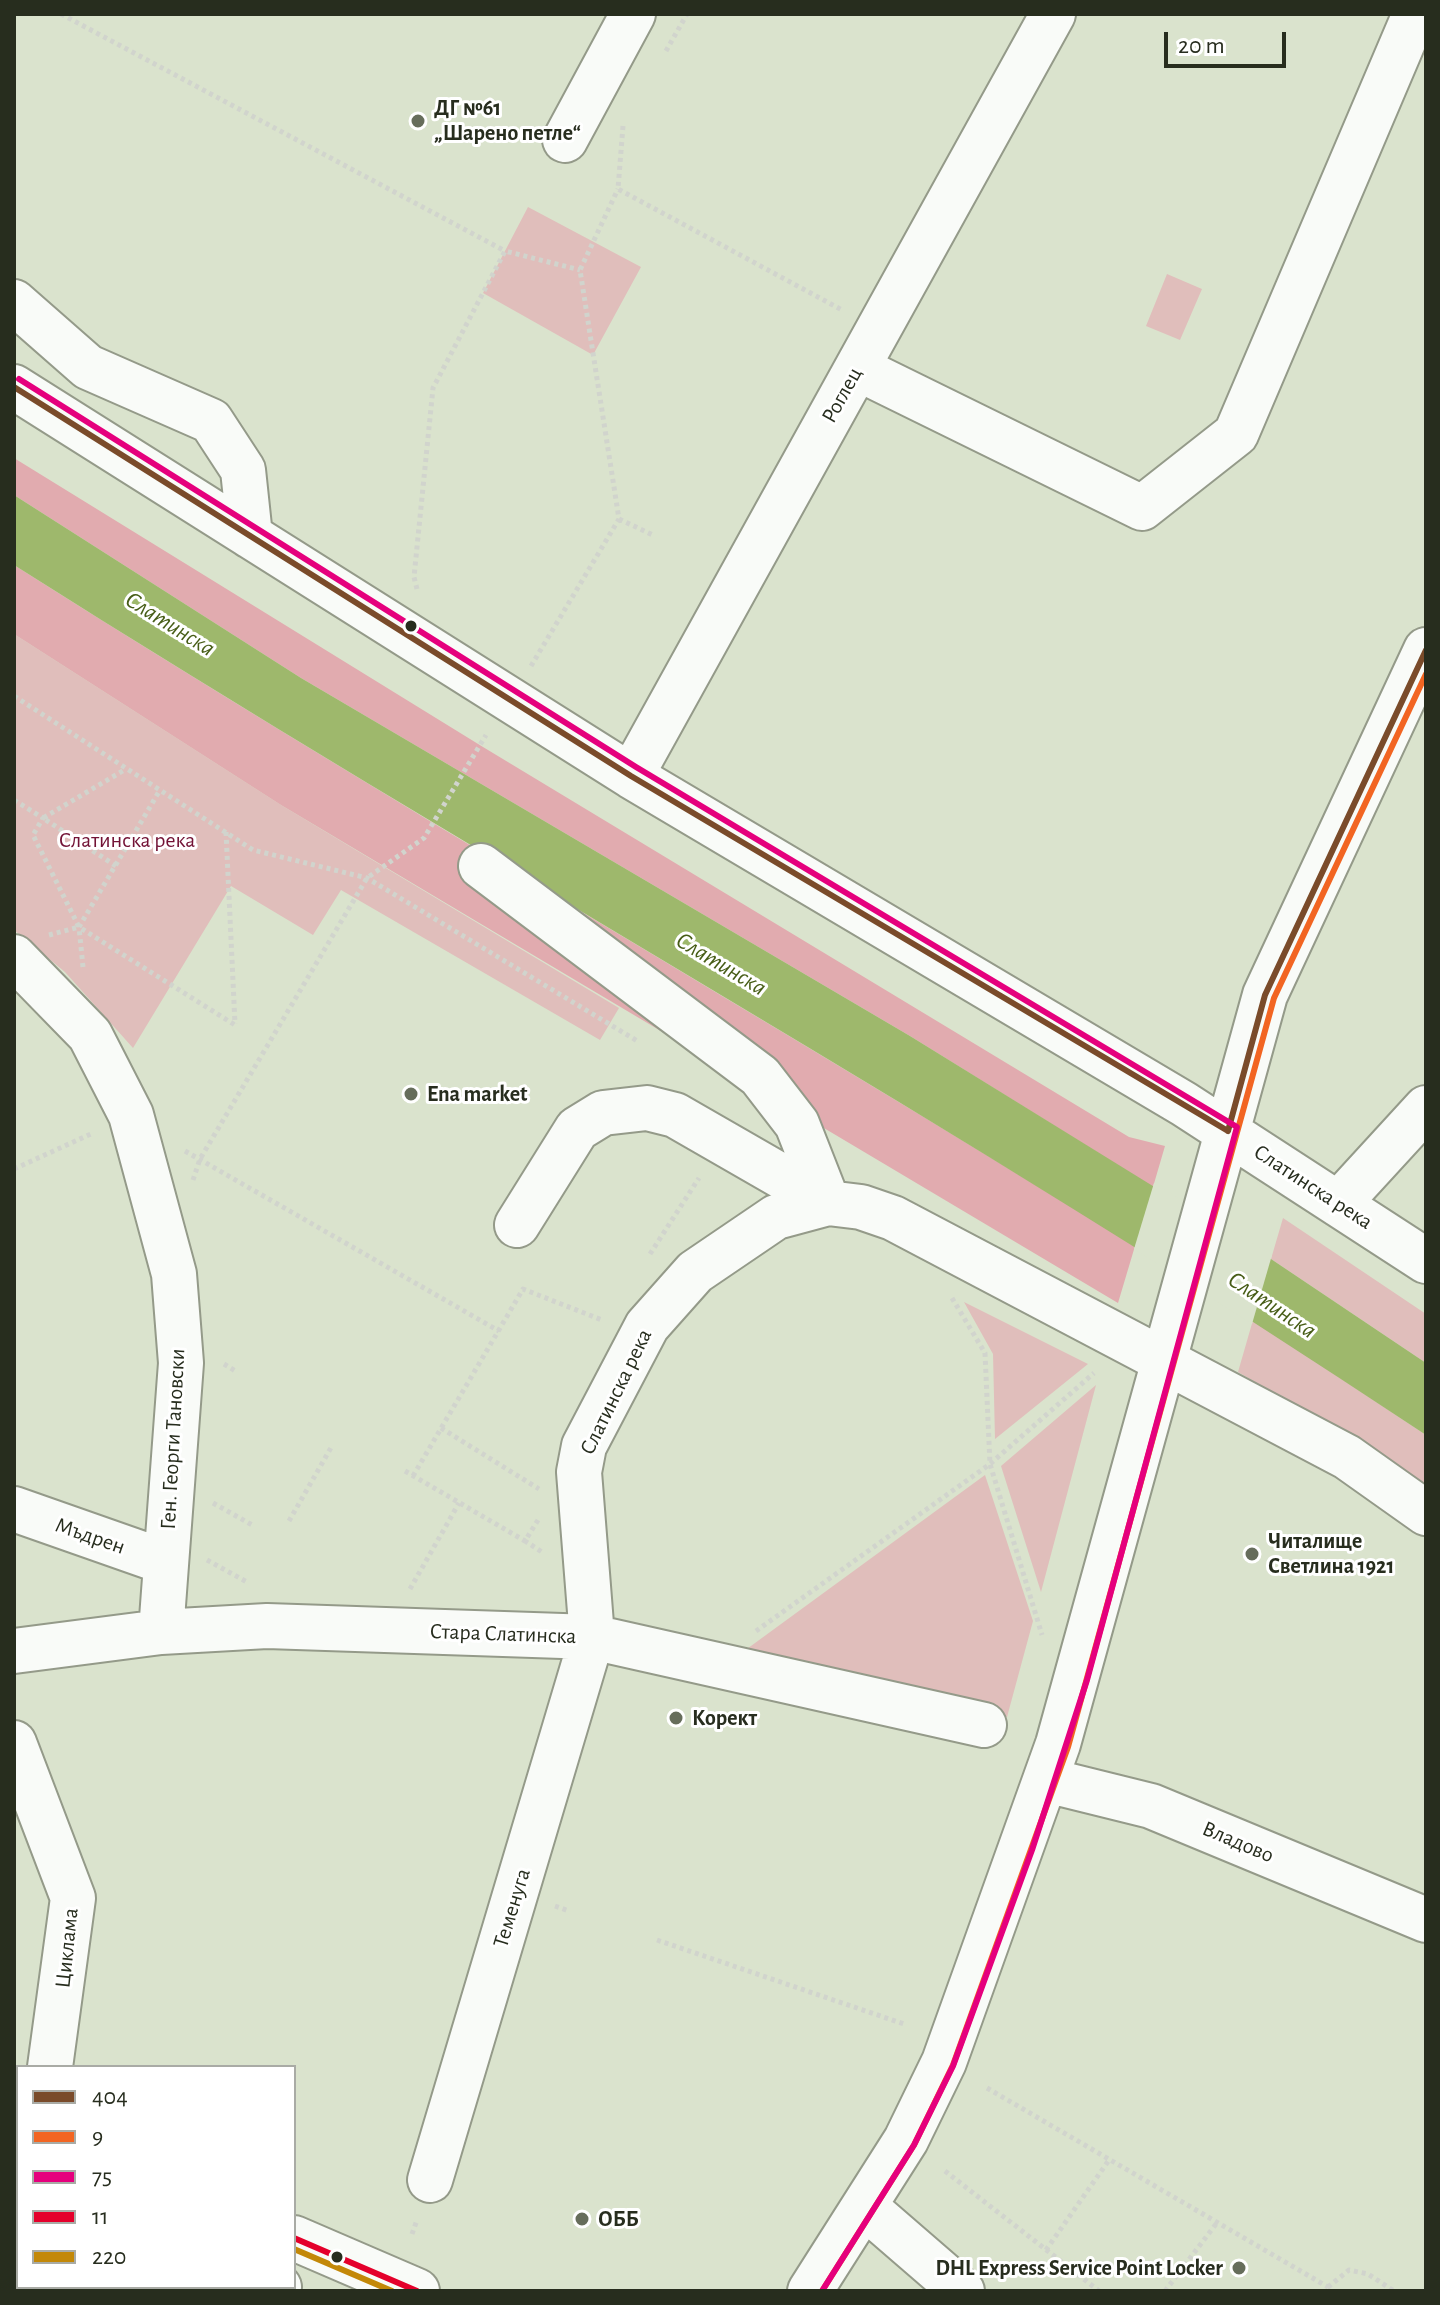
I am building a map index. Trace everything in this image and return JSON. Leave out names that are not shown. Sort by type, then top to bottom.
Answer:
[{"type":"street","points":[[565,140],[633,14]]},
{"type":"street","name":"Роглец","points":[[631,776],[1053,14]]},
{"type":"street","points":[[857,368],[1142,508],[1236,434],[1415,14]]},
{"type":"street","points":[[14,302],[88,367],[211,421],[243,470],[250,536]]},
{"type":"street","name":"Слатинска река","points":[[14,387],[436,655],[501,713],[631,776],[1228,1131],[1426,1261]]},
{"type":"street","points":[[810,2291],[906,2140],[944,2062],[1046,1780],[1154,1346],[1215,1176],[1265,995],[1426,650]]},
{"type":"street","points":[[481,866],[760,1076],[797,1124],[828,1203]]},
{"type":"street","name":"Ген. Георги Тановски","points":[[14,957],[90,1035],[131,1115],[149,1171],[174,1274],[181,1363],[181,1566],[161,1632]]},
{"type":"street","points":[[517,1225],[577,1129],[603,1113],[647,1108],[675,1115],[828,1203]]},
{"type":"street","points":[[1338,1204],[1426,1108]]},
{"type":"street","name":"Слатинска река","points":[[592,1637],[579,1472],[584,1446],[647,1326],[695,1272],[776,1217],[828,1203],[861,1207],[893,1218],[1154,1346],[1347,1457],[1426,1513]]},
{"type":"street","name":"Мъдрен","points":[[14,1509],[181,1566]]},
{"type":"street","name":"Стара Слатинска","points":[[14,1651],[161,1632],[267,1626],[592,1637],[984,1725]]},
{"type":"street","name":"Теменуга","points":[[430,2180],[592,1637]]},
{"type":"street","name":"Циклама","points":[[14,1743],[73,1898],[50,2065]]},
{"type":"street","name":"Владово","points":[[1046,1780],[1151,1806],[1426,1920]]},
{"type":"street","points":[[865,2207],[962,2291]]},
{"type":"street","points":[[296,2239],[417,2291]]},
{"type":"path","points":[[61,14],[505,251],[580,270]]},
{"type":"path","points":[[192,1184],[200,1159],[367,878],[424,838],[619,519],[580,270],[618,189],[623,124]]},
{"type":"path","points":[[618,189],[878,329]]},
{"type":"path","points":[[436,655],[414,577],[433,388],[505,251]]},
{"type":"path","points":[[619,519],[655,536]]},
{"type":"path","points":[[14,696],[253,850],[367,878],[650,1049]]},
{"type":"path","points":[[126,769],[43,818],[33,835],[79,927],[235,1025],[226,832]]},
{"type":"path","points":[[79,927],[160,790]]},
{"type":"path","points":[[14,800],[116,866]]},
{"type":"path","points":[[14,1169],[131,1115]]},
{"type":"path","points":[[648,1257],[722,1141]]},
{"type":"path","points":[[178,1146],[376,1265],[499,1331]]},
{"type":"path","points":[[419,1295],[422,1288]]},
{"type":"path","points":[[413,1476],[523,1289],[607,1322]]},
{"type":"path","points":[[948,1291],[985,1353],[990,1464],[1043,1635]]},
{"type":"path","points":[[711,1663],[1154,1346]]},
{"type":"path","points":[[441,1428],[552,1497]]},
{"type":"path","points":[[289,1521],[332,1446]]},
{"type":"path","points":[[405,1471],[547,1555]]},
{"type":"path","points":[[205,1499],[254,1526]]},
{"type":"path","points":[[407,1594],[459,1503]]},
{"type":"path","points":[[525,1541],[545,1508]]},
{"type":"path","points":[[181,1566],[205,1558],[252,1585]]},
{"type":"path","points":[[657,1940],[904,2024]]},
{"type":"path","points":[[987,2088],[1326,2289],[1349,2270],[1368,2274],[1394,2291]]},
{"type":"path","points":[[1046,2250],[1109,2160]]},
{"type":"path","points":[[945,2171],[1099,2291]]},
{"type":"path","points":[[1165,2291],[1216,2224]]},
{"type":"green space","points":[[528,207],[641,267],[593,355],[483,293]]},
{"type":"green space","points":[[1167,274],[1202,289],[1180,340],[1146,326]]},
{"type":"green space","name":"Слатинска река","points":[[14,634],[281,805],[619,1008],[600,1040],[341,890],[313,935],[231,886],[133,1048],[65,972],[14,930]]},
{"type":"green space","points":[[1283,1218],[1426,1314],[1426,1363],[1271,1259]]},
{"type":"green space","points":[[964,1302],[1088,1364],[995,1439],[993,1354]]},
{"type":"green space","points":[[1253,1320],[1426,1435],[1426,1494],[1360,1444],[1238,1372]]},
{"type":"green space","points":[[1096,1385],[1041,1592],[1001,1466]]},
{"type":"green space","points":[[985,1475],[1033,1621],[1007,1717],[740,1654]]},
{"type":"shaded area","points":[[14,458],[483,747],[1129,1137],[1165,1146],[1153,1187],[910,1036],[301,678],[14,495]]},
{"type":"shaded area","points":[[14,565],[293,738],[1135,1246],[1118,1303],[281,805],[14,634]]},
{"type":"water","name":"Слатинска","points":[[14,495],[301,678],[910,1036],[1271,1259],[1426,1363],[1426,1435],[1077,1211],[367,783],[14,565]]},
{"type":"pier","points":[[1154,1183],[1272,1255],[1252,1324],[1134,1249]]},
{"type":"transit line","name":"75","points":[[19,379],[636,767],[1237,1127],[1087,1680],[1032,1850],[953,2066],[914,2145],[822,2291]]},
{"type":"transit line","name":"404","points":[[14,387],[631,776],[1228,1131]]},
{"type":"transit line","name":"404","points":[[1228,1131],[1265,995],[1426,650]]},
{"type":"transit line","name":"9","points":[[822,2291],[914,2145],[953,2065],[1068,1747],[1274,998],[1426,674]]},
{"type":"transit line","name":"11","points":[[296,2239],[417,2291]]},
{"type":"transit line","name":"220","points":[[296,2250],[392,2291]]},
{"type":"place","name":"ДГ №61 „Шарено петле“","points":[[418,121]]},
{"type":"place","name":"Ena market","points":[[411,1094]]},
{"type":"place","name":"Читалище Светлина 1921","points":[[1252,1554]]},
{"type":"place","name":"Корект","points":[[676,1718]]},
{"type":"place","name":"ОББ","points":[[582,2219]]},
{"type":"place","name":"DHL Express Service Point Locker","points":[[1239,2268]]}]
